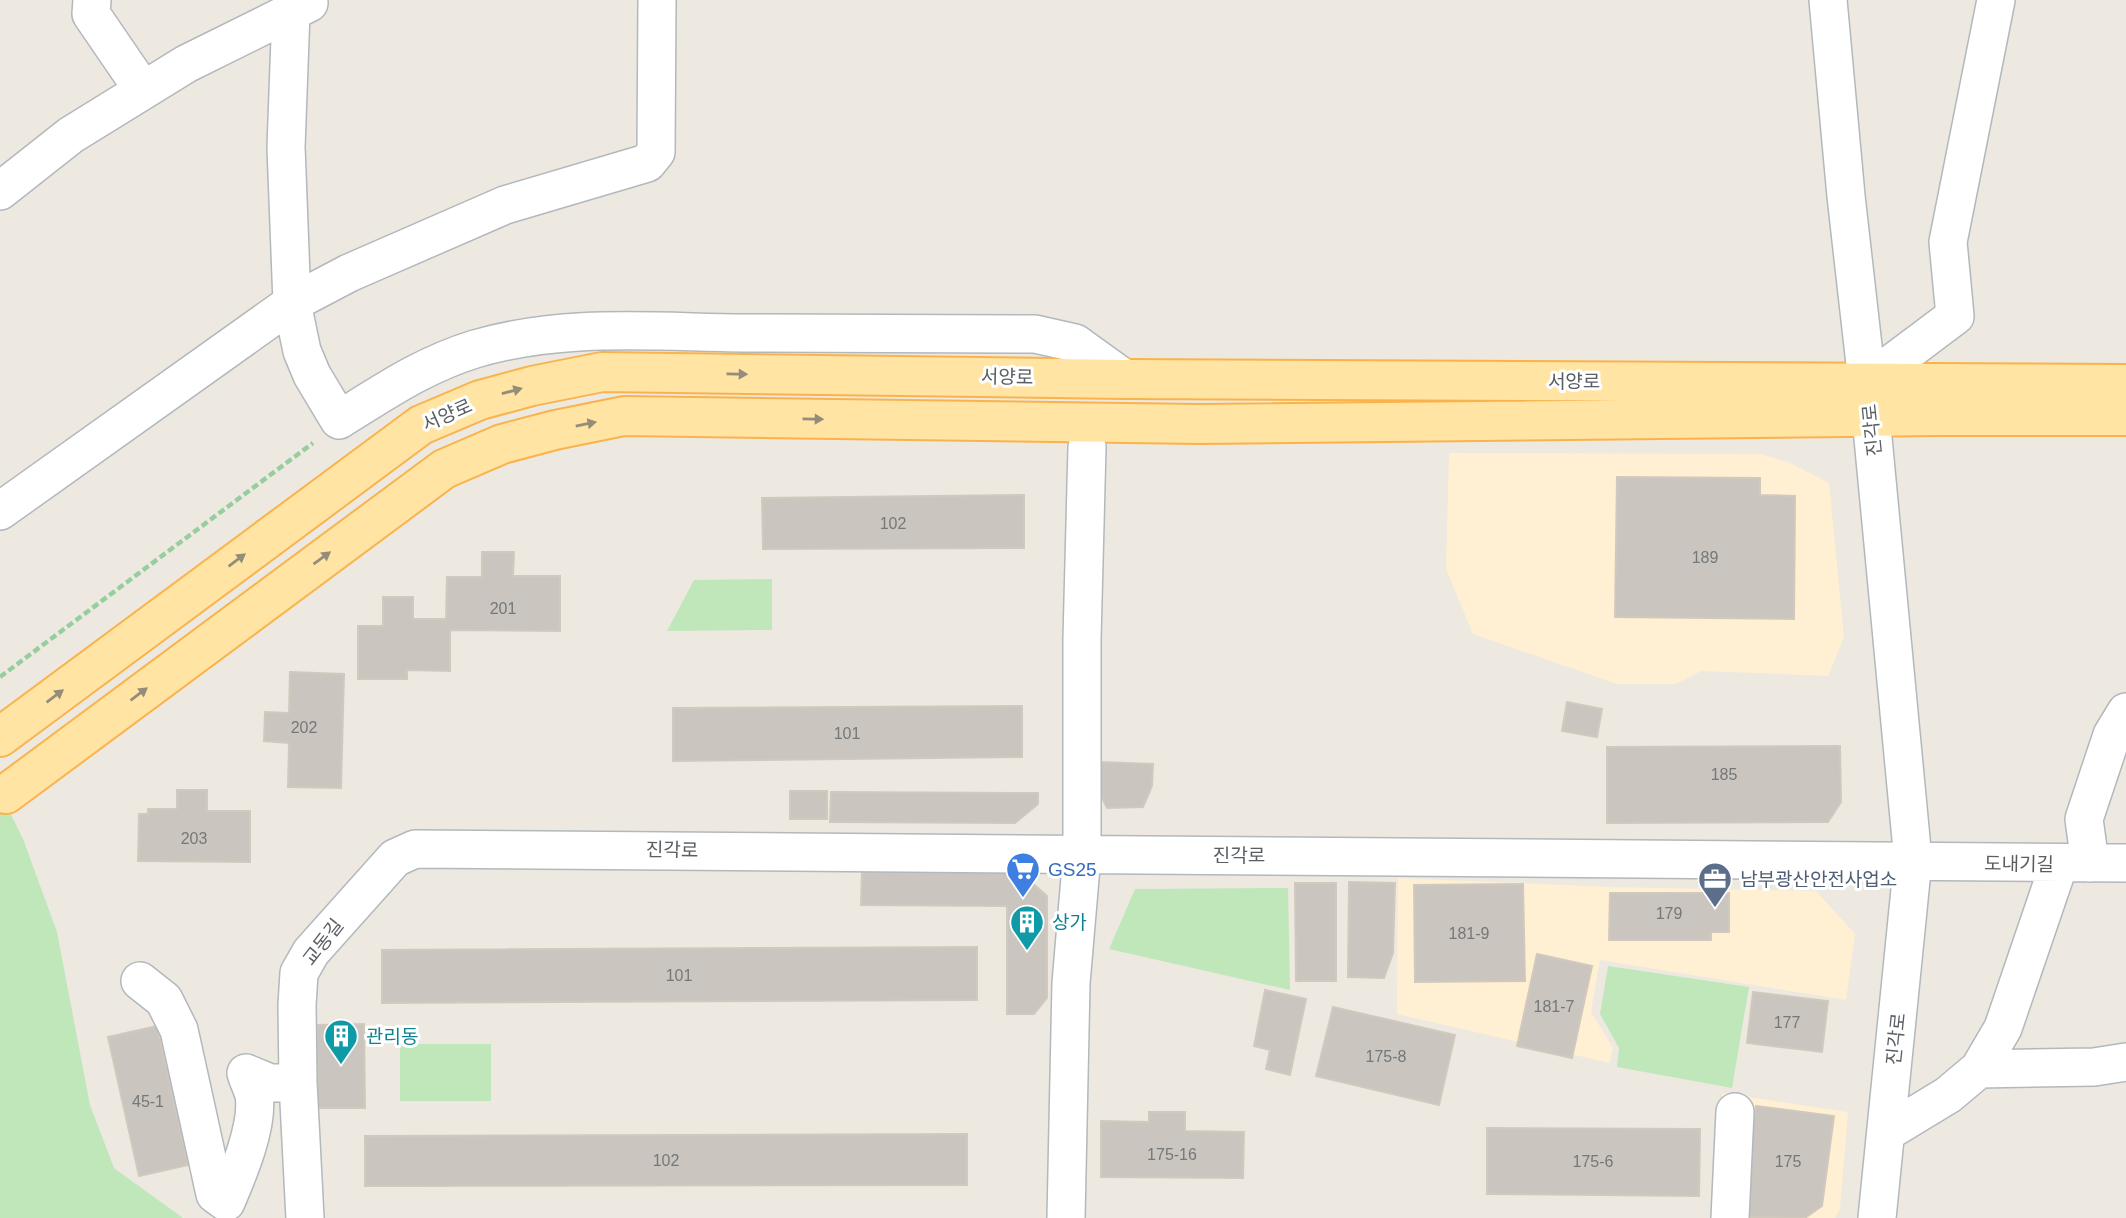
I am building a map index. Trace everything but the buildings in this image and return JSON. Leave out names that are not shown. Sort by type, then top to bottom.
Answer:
[{"type":"main road","name":"서양로","points":[[0,737],[421,425],[480,400],[601,372],[1125,379],[1869,399],[2126,416]]},
{"type":"main road","name":"서양로","points":[[6,794],[444,469],[502,444],[624,416],[1188,424],[1869,399],[2126,384]]},
{"type":"street","points":[[92,0],[91,14],[144,90]]},
{"type":"street","points":[[0,511],[292,303],[349,272],[505,205],[648,163],[656,152],[657,0]]},
{"type":"street","name":"진각로","points":[[1828,0],[1913,860],[1877,1218]]},
{"type":"street","points":[[1869,399],[1955,316],[1948,242],[1996,0]]},
{"type":"street","points":[[0,191],[71,135],[186,64],[303,6]]},
{"type":"street","points":[[303,6],[286,147],[292,303],[302,351],[312,375],[339,419],[427,365],[475,349],[528,336],[590,330],[1035,334],[1074,343],[1125,379]]},
{"type":"street","points":[[1066,1218],[1071,983],[1082,855],[1087,447]]},
{"type":"street","points":[[1887,1132],[1948,1095],[1979,1069],[2003,1028],[2074,864],[2084,819],[2112,735],[2126,712]]},
{"type":"street","name":"교동길","points":[[305,1218],[297,1005],[299,973],[311,952],[395,858],[415,849],[566,849]]},
{"type":"street","name":"진각로","points":[[566,849],[1913,860]]},
{"type":"street","name":"도내기길","points":[[1913,860],[1947,863],[2126,863]]},
{"type":"street","points":[[140,981],[164,1000],[179,1030],[215,1194],[228,1210]]},
{"type":"street","points":[[1979,1069],[2094,1067],[2126,1062]]},
{"type":"street","points":[[228,1210],[246,1152],[252,1119],[254,1095],[246,1073],[270,1083],[298,1083]]},
{"type":"street","points":[[1730,1218],[1735,1112]]},
{"type":"path","points":[[0,677],[316,440],[339,419]]},
{"type":"shaded area","points":[[1449,453],[1761,454],[1788,462],[1829,483],[1844,637],[1828,676],[1701,671],[1676,684],[1617,684],[1473,634],[1446,569]]},
{"type":"shaded area","points":[[1398,878],[1611,887],[1816,891],[1855,934],[1846,1000],[1600,960],[1591,1012],[1613,1048],[1610,1063],[1397,1014]]},
{"type":"shaded area","points":[[1722,1093],[1848,1112],[1840,1209],[1835,1218],[1724,1218]]},
{"type":"green space","points":[[772,579],[772,630],[667,631],[694,580]]},
{"type":"green space","points":[[0,792],[23,839],[57,932],[90,1105],[114,1168],[183,1218],[0,1218]]},
{"type":"green space","points":[[1288,888],[1290,990],[1109,949],[1135,889]]},
{"type":"green space","points":[[1608,966],[1749,987],[1732,1088],[1617,1067],[1619,1048],[1600,1014]]},
{"type":"green space","points":[[400,1044],[491,1044],[491,1101],[400,1101]]},
{"type":"place","name":"GS25","points":[[1023,899]]},
{"type":"place","name":"남부광산안전사업소","points":[[1715,909]]},
{"type":"place","name":"상가","points":[[1027,952]]},
{"type":"place","name":"관리동","points":[[341,1066]]}]
